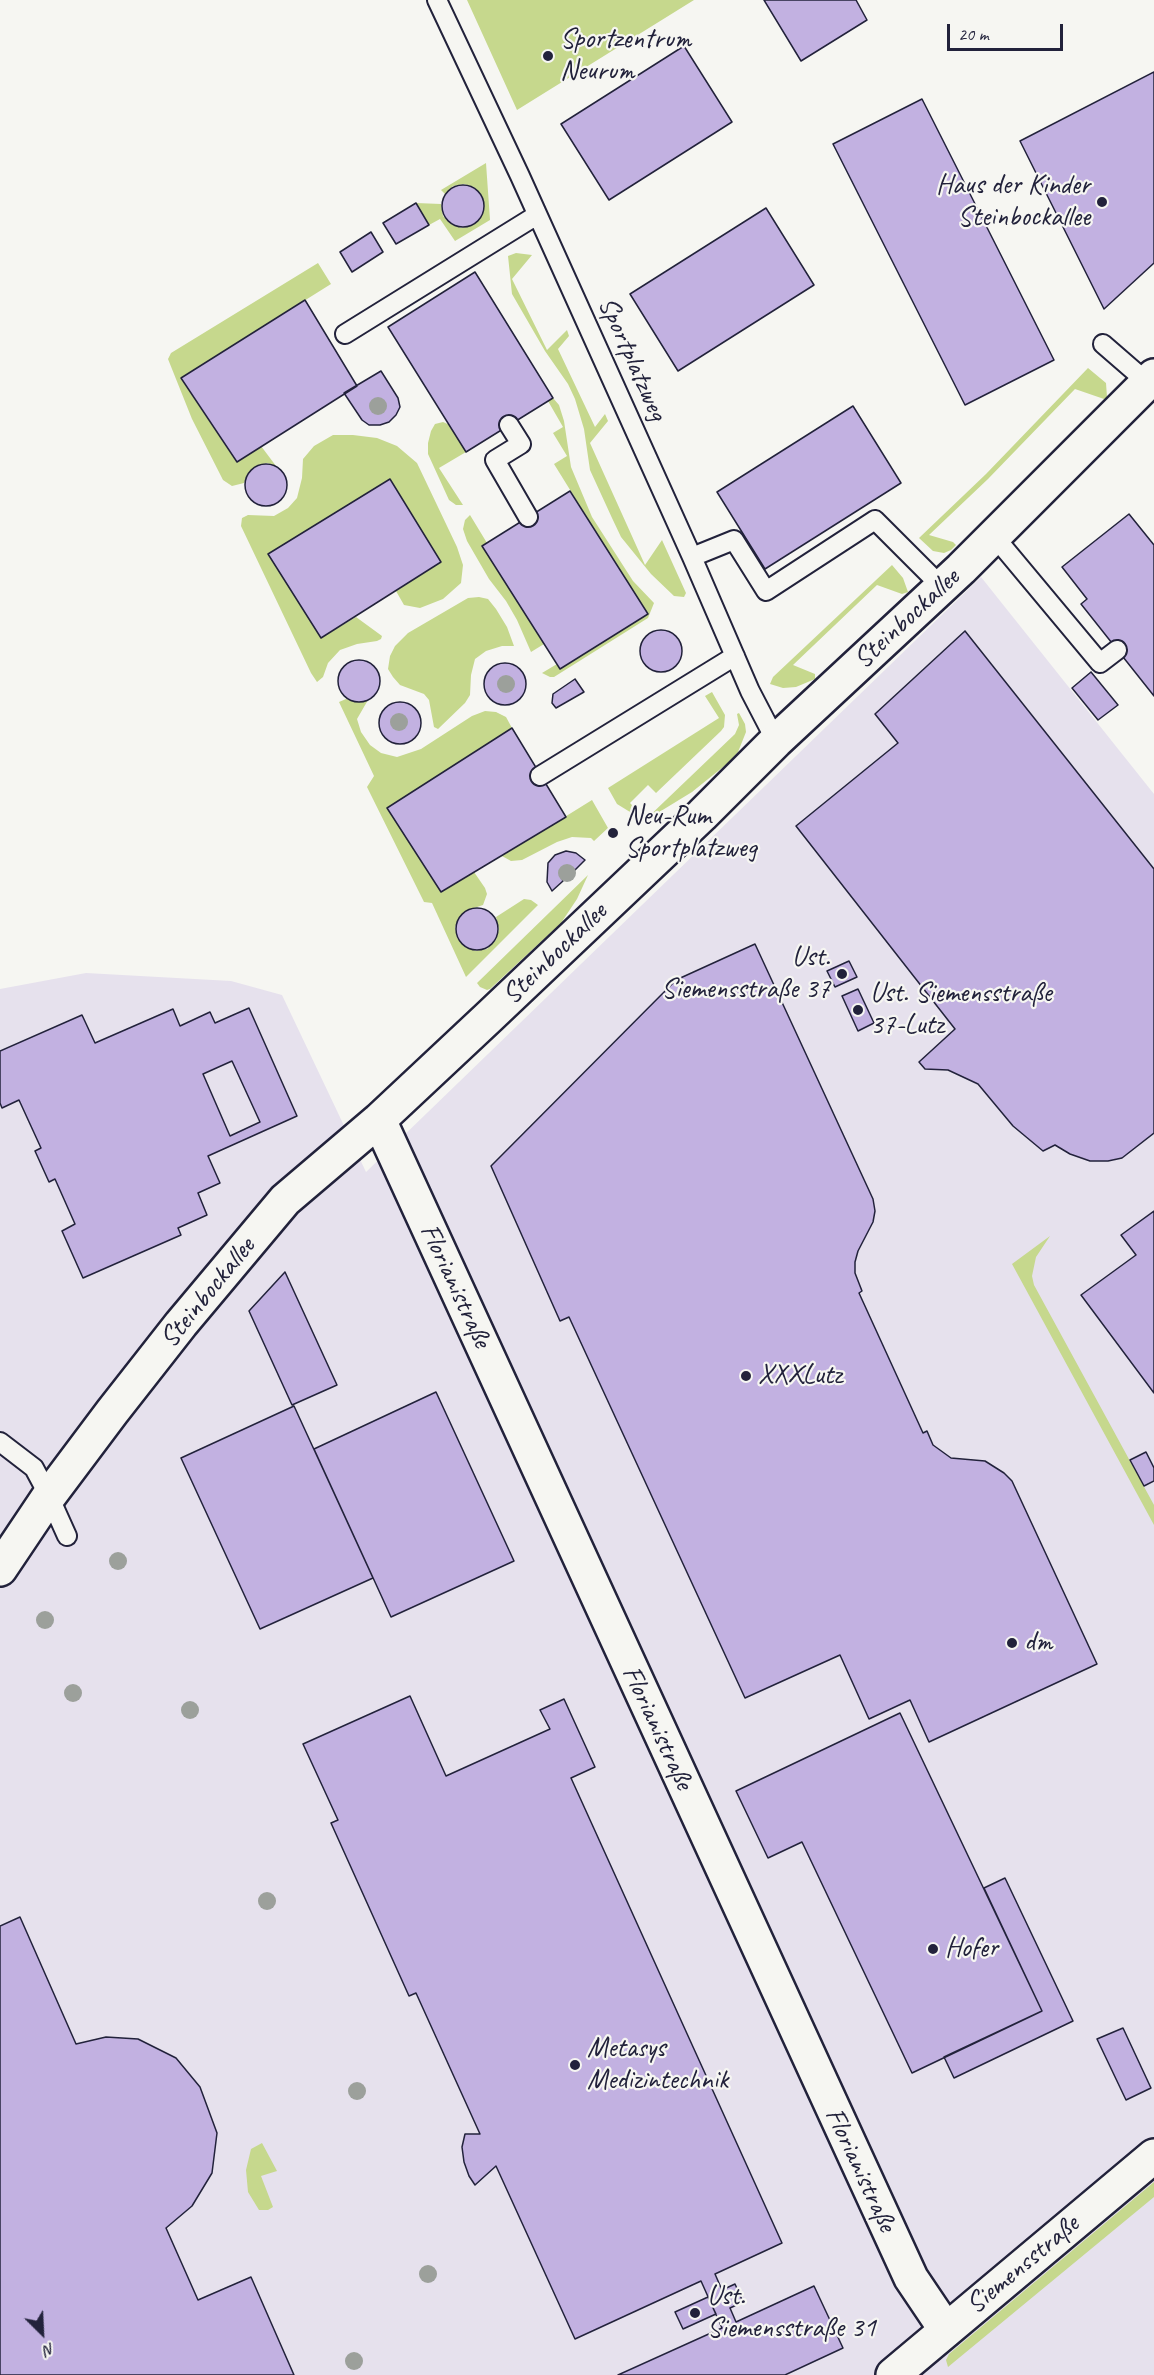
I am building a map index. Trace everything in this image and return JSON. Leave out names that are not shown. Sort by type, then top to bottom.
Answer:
[{"type":"street","name":"Steinbockallee","points":[[0,1569],[49,1496],[174,1333],[285,1200],[379,1120],[776,741],[942,587],[1151,380]]},
{"type":"street","name":"Florianistraße","points":[[379,1120],[896,2246],[911,2278],[946,2330]]},
{"type":"street","name":"Siemensstraße","points":[[893,2375],[1154,2156]]},
{"type":"lane","name":"Sportplatzweg","points":[[437,0],[693,557],[735,656],[776,741]]},
{"type":"lane","points":[[345,334],[426,294],[537,215]]},
{"type":"lane","points":[[1102,344],[1151,380]]},
{"type":"lane","points":[[509,424],[521,444],[495,460],[528,517]]},
{"type":"lane","points":[[693,557],[734,540],[766,591],[875,520],[942,587]]},
{"type":"lane","points":[[994,536],[1100,663],[1117,650]]},
{"type":"lane","points":[[540,776],[735,656]]},
{"type":"lane","points":[[0,1442],[34,1468],[67,1536]]},
{"type":"shaded area","points":[[981,577],[1154,794],[1154,2375],[0,2375],[0,989],[86,973],[231,981],[282,995],[366,1172]]},
{"type":"green space","name":"Sportzentrum Neurum","points":[[467,0],[694,0],[517,110]]},
{"type":"green space","points":[[486,163],[490,220],[455,241],[440,219],[429,225],[416,203],[441,204],[443,216],[451,224],[461,228],[472,225],[481,217],[484,206],[481,194],[474,187],[464,184],[453,186],[445,194],[441,190]]},
{"type":"green space","points":[[516,253],[532,255],[512,279],[547,350],[567,330],[569,336],[558,349],[595,427],[605,414],[608,421],[590,443],[645,565],[662,540],[686,593],[684,597],[674,596],[651,574],[621,537],[590,470],[584,429],[575,399],[512,294],[508,256]]},
{"type":"green space","points":[[318,263],[331,284],[181,378],[236,461],[261,446],[276,466],[267,463],[257,466],[248,473],[244,483],[232,486],[223,480],[192,419],[168,359],[171,353]]},
{"type":"green space","points":[[1088,368],[1106,383],[1107,397],[1104,399],[1075,389],[988,479],[929,535],[956,545],[944,553],[933,551],[919,538],[986,474]]},
{"type":"green space","points":[[553,398],[559,405],[564,421],[571,467],[592,517],[633,581],[654,603],[648,618],[554,677],[550,677],[542,673],[557,664],[560,669],[647,614],[554,464],[567,456],[553,433],[563,427],[548,401]]},
{"type":"green space","points":[[443,422],[450,425],[466,452],[439,468],[463,505],[456,505],[449,500],[428,454],[431,431],[435,424]]},
{"type":"green space","points":[[333,435],[377,438],[397,446],[417,463],[457,547],[463,565],[461,583],[443,599],[420,608],[404,605],[396,591],[441,562],[390,479],[268,554],[321,638],[356,617],[382,636],[377,641],[357,644],[340,650],[328,663],[323,677],[317,682],[241,526],[242,518],[248,515],[274,516],[288,508],[297,498],[302,478],[303,459],[314,446]]},
{"type":"green space","points":[[470,515],[487,543],[482,546],[544,644],[531,652],[517,620],[467,541],[463,529],[465,520]]},
{"type":"green space","points":[[892,565],[903,578],[908,592],[902,594],[877,585],[793,665],[815,674],[815,679],[796,687],[783,688],[770,684],[773,677]]},
{"type":"green space","points":[[468,598],[488,599],[496,609],[507,627],[514,646],[502,646],[486,651],[475,659],[470,695],[465,703],[438,729],[434,727],[429,700],[424,694],[400,685],[393,677],[388,669],[390,656],[395,646],[408,633]]},
{"type":"green space","points":[[712,692],[725,715],[724,727],[721,731],[656,793],[648,785],[630,803],[637,810],[630,812],[617,804],[608,788],[719,718],[705,696]]},
{"type":"green space","points":[[346,699],[357,702],[368,700],[357,719],[361,732],[370,745],[381,753],[397,757],[421,749],[472,716],[485,711],[496,712],[506,717],[512,728],[387,808],[441,892],[474,872],[485,888],[487,894],[483,905],[468,910],[459,917],[455,927],[457,938],[465,947],[476,951],[487,949],[496,940],[499,929],[496,917],[524,899],[531,900],[538,905],[466,977],[432,903],[424,902],[367,787],[374,776],[339,702]]},
{"type":"green space","points":[[739,713],[745,724],[746,732],[738,752],[692,792],[643,822],[735,734],[739,725],[737,714]]},
{"type":"green space","points":[[592,800],[608,828],[594,841],[591,838],[572,837],[522,860],[511,861],[502,856]]},
{"type":"green space","points":[[588,875],[577,899],[561,923],[490,989],[480,987],[477,983]]},
{"type":"green space","points":[[1050,1236],[1036,1257],[1032,1276],[1034,1285],[1154,1505],[1154,1525],[1012,1264]]},
{"type":"green space","points":[[262,2143],[277,2171],[261,2176],[273,2207],[268,2210],[259,2210],[248,2192],[246,2170],[251,2149]]},
{"type":"green space","points":[[1154,2182],[1154,2197],[948,2367],[946,2360],[949,2354]]},
{"type":"building","points":[[764,0],[856,0],[867,20],[801,61]]},
{"type":"building","points":[[684,46],[732,122],[609,200],[561,124]]},
{"type":"building","name":"Haus der Kinder Steinbockallee","points":[[1154,72],[1154,263],[1104,309],[1020,141]]},
{"type":"building","points":[[922,99],[1054,360],[965,405],[833,144]]},
{"type":"building","points":[[463,185],[471,186],[478,191],[483,198],[483,214],[478,221],[471,226],[463,227],[455,226],[448,221],[443,214],[442,206],[443,198],[448,191],[455,186]]},
{"type":"building","points":[[416,203],[429,225],[396,244],[383,223]]},
{"type":"building","points":[[766,208],[814,285],[678,371],[630,294]]},
{"type":"building","points":[[371,232],[383,252],[352,272],[340,252]]},
{"type":"building","points":[[475,272],[553,398],[466,452],[388,327]]},
{"type":"building","points":[[305,300],[357,386],[237,462],[181,378]]},
{"type":"building","points":[[381,371],[398,398],[400,407],[389,422],[369,425],[362,420],[344,393]]},
{"type":"building","points":[[853,406],[901,483],[765,569],[717,492]]},
{"type":"building","points":[[266,464],[274,465],[281,470],[286,477],[286,493],[281,500],[274,505],[266,506],[258,505],[251,500],[246,493],[245,485],[246,477],[251,470],[258,465]]},
{"type":"building","points":[[390,479],[441,562],[321,638],[268,554]]},
{"type":"building","points":[[570,491],[648,614],[560,669],[482,546]]},
{"type":"building","points":[[1129,514],[1154,545],[1154,696],[1081,604],[1087,599],[1062,567]]},
{"type":"building","points":[[661,630],[669,631],[676,636],[681,643],[681,659],[676,666],[669,671],[661,672],[653,671],[646,666],[641,659],[640,651],[641,643],[646,636],[653,631]]},
{"type":"building","points":[[965,631],[1154,869],[1154,1133],[1122,1158],[1090,1161],[1070,1154],[1055,1145],[1043,1151],[1013,1126],[978,1084],[948,1070],[925,1069],[919,1062],[955,1029],[796,826],[898,743],[875,714]]},
{"type":"building","points":[[359,660],[367,661],[374,666],[379,673],[379,689],[374,696],[367,701],[359,702],[351,701],[344,696],[339,689],[338,681],[339,673],[344,666],[351,661]]},
{"type":"building","points":[[505,663],[513,664],[520,669],[525,676],[525,692],[520,699],[513,704],[505,705],[497,704],[490,699],[485,692],[484,684],[485,676],[490,669],[497,664]]},
{"type":"building","points":[[1091,672],[1118,705],[1098,720],[1072,688]]},
{"type":"building","points":[[575,679],[584,692],[556,708],[552,703],[553,694]]},
{"type":"building","points":[[400,702],[408,703],[415,708],[420,715],[420,731],[415,738],[408,743],[400,744],[392,743],[385,738],[380,731],[379,723],[380,715],[385,708],[392,703]]},
{"type":"building","points":[[512,728],[566,817],[441,892],[387,808]]},
{"type":"building","points":[[566,851],[576,853],[585,860],[575,870],[569,866],[563,869],[560,875],[563,881],[552,891],[547,882],[548,863],[555,855]]},
{"type":"building","points":[[477,908],[485,909],[492,914],[497,921],[497,937],[492,944],[485,949],[477,950],[469,949],[462,944],[457,937],[456,929],[457,921],[462,914],[469,909]]},
{"type":"building","name":"XXXLutz","points":[[755,944],[873,1199],[875,1211],[873,1222],[855,1262],[855,1273],[862,1291],[859,1293],[923,1433],[927,1431],[933,1445],[951,1458],[985,1461],[1012,1481],[1097,1664],[929,1742],[910,1700],[869,1719],[840,1655],[745,1698],[569,1317],[560,1321],[491,1166],[676,980]]},
{"type":"building","name":"Ust. Siemensstraße 37","points":[[849,961],[857,977],[835,987],[827,971]]},
{"type":"building","name":"Ust. Siemensstraße 37-Lutz","points":[[858,989],[874,1023],[858,1031],[842,996]]},
{"type":"building","points":[[249,1008],[297,1116],[208,1156],[220,1183],[198,1193],[207,1215],[178,1228],[181,1235],[83,1278],[62,1231],[75,1224],[55,1179],[49,1182],[35,1151],[41,1148],[19,1100],[2,1108],[0,1103],[0,1051],[82,1015],[95,1043],[173,1009],[180,1026],[210,1012],[215,1023]],"holes":[[[232,1061],[260,1122],[230,1136],[203,1074]]]},
{"type":"building","points":[[1154,1211],[1154,1393],[1081,1295],[1136,1255],[1121,1235]]},
{"type":"building","points":[[285,1272],[337,1385],[292,1405],[249,1311]]},
{"type":"building","points":[[436,1392],[514,1561],[391,1617],[314,1449]]},
{"type":"building","points":[[294,1406],[373,1578],[260,1629],[181,1458]]},
{"type":"building","points":[[1146,1452],[1154,1468],[1154,1481],[1144,1486],[1130,1460]]},
{"type":"building","name":"Metasys Medizintechnik","points":[[410,1696],[446,1776],[550,1729],[540,1710],[564,1699],[595,1767],[571,1778],[782,2243],[715,2274],[722,2290],[735,2284],[743,2302],[730,2308],[736,2322],[814,2286],[843,2348],[785,2375],[618,2375],[722,2328],[701,2281],[575,2339],[496,2166],[475,2185],[469,2176],[462,2147],[465,2134],[480,2134],[416,1993],[409,1996],[331,1823],[338,1820],[303,1744]]},
{"type":"building","name":"Hofer","points":[[900,1713],[1042,2011],[912,2073],[802,1842],[768,1858],[736,1791]]},
{"type":"building","points":[[1005,1878],[1073,2021],[954,2078],[944,2057],[1042,2011],[984,1888]]},
{"type":"building","points":[[20,1917],[76,2044],[106,2037],[138,2039],[176,2058],[200,2087],[217,2133],[212,2173],[192,2206],[166,2228],[198,2300],[251,2277],[294,2375],[0,2375],[0,1926]]},
{"type":"building","points":[[1123,2028],[1151,2088],[1126,2100],[1097,2039]]},
{"type":"building","name":"Ust. Siemensstraße 31","points":[[708,2297],[716,2314],[683,2329],[675,2312]]},
{"type":"place","name":"Sportzentrum Neurum","points":[[548,56]]},
{"type":"place","name":"Haus der Kinder Steinbockallee","points":[[1102,202]]},
{"type":"place","name":"Neu-Rum Sportplatzweg","points":[[613,833]]},
{"type":"place","name":"Ust. Siemensstraße 37","points":[[842,974]]},
{"type":"place","name":"Ust. Siemensstraße 37-Lutz","points":[[858,1010]]},
{"type":"place","name":"XXXLutz","points":[[746,1376]]},
{"type":"place","name":"dm","points":[[1012,1643]]},
{"type":"place","name":"Hofer","points":[[933,1949]]},
{"type":"place","name":"Metasys Medizintechnik","points":[[575,2065]]},
{"type":"place","name":"Ust. Siemensstraße 31","points":[[695,2313]]}]
